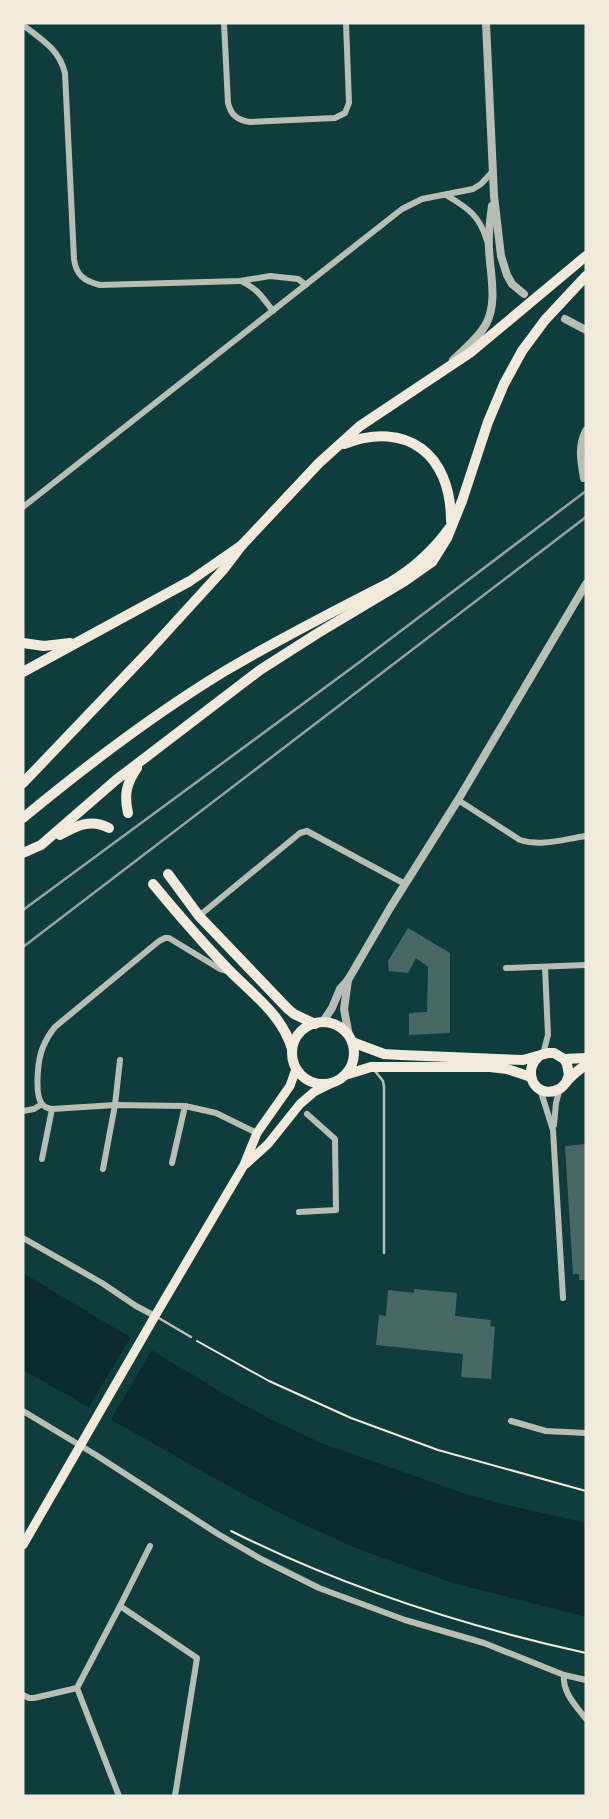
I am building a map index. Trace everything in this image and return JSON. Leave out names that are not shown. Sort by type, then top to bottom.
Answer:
[{"type":"main road","points":[[23,783],[223,570],[242,545],[319,463],[360,426],[471,352],[586,257]]},
{"type":"main road","points":[[41,845],[116,780],[260,670],[432,562],[447,538],[463,502],[488,422],[510,373],[522,351],[545,320],[586,276]]},
{"type":"main road","points":[[23,818],[148,722],[276,642],[409,571],[438,544],[451,526],[450,499],[445,479],[436,463],[422,449],[401,439],[382,435],[359,438],[337,447]]},
{"type":"main road","points":[[23,672],[190,580],[242,545]]},
{"type":"main road","points":[[23,643],[44,646],[80,640]]},
{"type":"main road","points":[[128,813],[126,788],[147,757]]},
{"type":"main road","points":[[23,853],[74,827],[95,822],[109,828]]},
{"type":"main road","points":[[168,874],[199,916],[294,1014],[337,1026],[350,1039],[384,1054],[523,1060],[554,1053],[564,1059],[569,1069],[564,1084]]},
{"type":"main road","points":[[153,884],[184,922],[273,1014],[289,1038],[292,1059],[302,1077],[320,1084],[330,1083]]},
{"type":"main road","points":[[292,1049],[300,1033],[319,1023]]},
{"type":"main road","points":[[345,1075],[353,1061],[354,1050],[350,1039]]},
{"type":"main road","points":[[540,1055],[531,1066],[531,1077],[540,1089],[551,1091],[564,1084],[586,1065]]},
{"type":"main road","points":[[564,1059],[586,1058]]},
{"type":"main road","points":[[244,1166],[268,1144],[300,1104],[314,1092],[352,1072],[371,1067],[490,1067],[531,1077]]},
{"type":"main road","points":[[23,1545],[149,1328],[151,1314],[244,1166],[257,1133],[290,1086],[296,1069]]},
{"type":"street","points":[[223,23],[228,103],[233,116],[250,122],[335,118],[349,109],[346,23]]},
{"type":"street","points":[[486,23],[494,196],[503,266],[512,284],[524,294]]},
{"type":"street","points":[[23,25],[57,54],[65,73],[74,259],[80,276],[100,285],[240,281],[270,276],[298,278],[306,285]]},
{"type":"street","points":[[23,507],[402,209],[422,199],[473,189],[493,171]]},
{"type":"street","points":[[446,195],[477,218],[483,227],[489,249]]},
{"type":"street","points":[[431,380],[476,338],[490,316],[492,280],[489,249],[494,196]]},
{"type":"street","points":[[240,281],[253,286],[273,311]]},
{"type":"street","points":[[565,319],[586,330]]},
{"type":"street","points":[[584,478],[580,451],[586,430]]},
{"type":"street","points":[[319,1023],[332,1008],[340,989],[458,800],[586,584]]},
{"type":"street","points":[[458,800],[520,840],[540,843],[586,836]]},
{"type":"street","points":[[199,916],[300,833],[307,831],[405,884]]},
{"type":"street","points":[[231,972],[220,969],[169,938],[159,941],[51,1032],[42,1049],[38,1065],[39,1097],[42,1104],[52,1109],[115,1105],[185,1106],[216,1113],[257,1133]]},
{"type":"street","points":[[506,968],[586,965]]},
{"type":"street","points":[[540,1055],[548,1035],[545,967]]},
{"type":"street","points":[[348,980],[344,1009],[350,1039]]},
{"type":"street","points":[[103,1169],[120,1060]]},
{"type":"street","points":[[564,1084],[556,1103],[553,1130],[564,1298]]},
{"type":"street","points":[[540,1089],[553,1130]]},
{"type":"street","points":[[23,1111],[42,1104]]},
{"type":"street","points":[[172,1163],[185,1106]]},
{"type":"street","points":[[42,1159],[52,1109]]},
{"type":"street","points":[[299,1212],[336,1210],[335,1139],[307,1114]]},
{"type":"street","points":[[23,1238],[103,1283],[151,1314]]},
{"type":"street","points":[[23,1411],[218,1534],[319,1588],[405,1620],[484,1643],[564,1675],[586,1680]]},
{"type":"street","points":[[511,1421],[546,1431],[586,1433]]},
{"type":"street","points":[[119,1796],[77,1688],[150,1546]]},
{"type":"street","points":[[120,1606],[197,1658],[175,1796]]},
{"type":"street","points":[[564,1675],[567,1693],[586,1719]]},
{"type":"street","points":[[23,1695],[34,1698],[77,1688]]},
{"type":"lane","points":[[371,1067],[383,1081],[385,1105],[384,1254]]},
{"type":"lane","points":[[151,1314],[191,1336]]},
{"type":"path","points":[[191,1336],[270,1381],[351,1418],[438,1450],[586,1491]]},
{"type":"path","points":[[233,1532],[359,1588],[475,1625],[586,1653]]},
{"type":"water","points":[[23,1273],[221,1392],[321,1443],[460,1492],[586,1523],[586,1617],[453,1583],[353,1547],[232,1488],[23,1370]]},
{"type":"pier","points":[[132,1335],[153,1348],[109,1423],[87,1410]]},
{"type":"building","points":[[408,928],[450,953],[450,1033],[409,1035],[409,1013],[427,1012],[428,967],[416,958],[408,973],[389,971],[388,961]]},
{"type":"building","points":[[586,1144],[586,1280],[579,1280],[579,1274],[573,1274],[565,1146]]},
{"type":"building","points":[[414,1289],[457,1293],[455,1316],[491,1320],[490,1326],[495,1327],[491,1379],[461,1377],[463,1354],[376,1345],[379,1315],[386,1316],[388,1290],[414,1293]]},
{"type":"railway","points":[[23,910],[586,491]]},
{"type":"railway","points":[[23,947],[586,517]]}]
